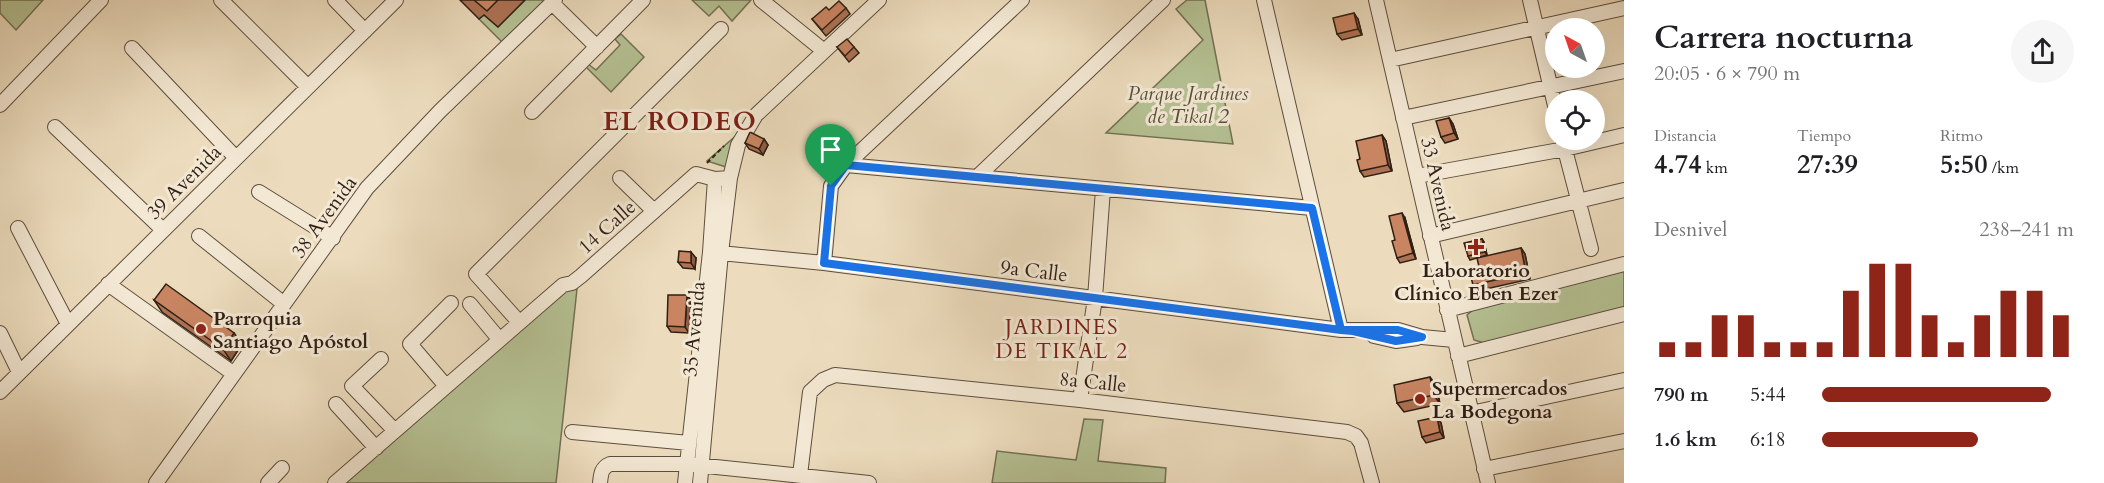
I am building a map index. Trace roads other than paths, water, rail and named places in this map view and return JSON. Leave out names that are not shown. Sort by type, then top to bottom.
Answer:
[{"type":"street","points":[[0,105],[101,0]]},
{"type":"street","points":[[221,0],[308,87]]},
{"type":"street","points":[[335,0],[365,30]]},
{"type":"street","name":"39 Avenida","points":[[0,392],[396,0]]},
{"type":"street","points":[[532,112],[643,0]]},
{"type":"street","points":[[761,0],[824,51]]},
{"type":"street","points":[[730,178],[738,144],[756,115],[879,0]]},
{"type":"street","points":[[824,263],[831,186],[846,165],[1022,0]]},
{"type":"street","points":[[976,177],[1163,0]]},
{"type":"street","points":[[1264,0],[1312,208],[1347,330]]},
{"type":"street","points":[[1530,0],[1551,90]]},
{"type":"street","points":[[553,1],[597,47]]},
{"type":"street","name":"38 Avenida","points":[[156,483],[368,188],[440,111],[553,1]]},
{"type":"street","name":"33 Avenida","points":[[1379,1],[1416,176],[1486,476]]},
{"type":"street","points":[[1390,60],[1624,8]]},
{"type":"street","points":[[519,322],[476,274],[721,29]]},
{"type":"street","points":[[132,48],[236,158]]},
{"type":"street","points":[[1403,118],[1624,71]]},
{"type":"street","points":[[55,127],[163,230]]},
{"type":"street","points":[[1605,138],[1624,135]]},
{"type":"street","points":[[1416,176],[1545,148]]},
{"type":"street","points":[[1565,150],[1591,249]]},
{"type":"street","points":[[846,165],[1312,208]]},
{"type":"street","name":"14 Calle","points":[[335,483],[519,322],[563,285],[572,283],[581,276],[696,174],[716,179],[730,178]]},
{"type":"street","points":[[620,178],[654,211]]},
{"type":"street","name":"35 Avenida","points":[[685,483],[715,252],[730,178]]},
{"type":"street","name":"35 Avenida","points":[[700,483],[715,252],[716,179]]},
{"type":"street","points":[[1080,400],[1095,298],[1103,189]]},
{"type":"street","points":[[1430,236],[1624,190]]},
{"type":"street","points":[[259,192],[333,238]]},
{"type":"street","points":[[18,228],[68,324]]},
{"type":"street","points":[[199,236],[284,304]]},
{"type":"street","name":"9a Calle","points":[[715,252],[824,263],[1347,330],[1398,330],[1422,337],[1455,340]]},
{"type":"street","points":[[1448,310],[1624,264]]},
{"type":"street","points":[[108,284],[234,374]]},
{"type":"street","points":[[446,386],[410,344],[451,303]]},
{"type":"street","points":[[470,304],[500,339]]},
{"type":"street","points":[[1458,356],[1624,314]]},
{"type":"street","points":[[0,333],[19,372]]},
{"type":"street","points":[[381,359],[352,386],[395,431]]},
{"type":"street","name":"8a Calle","points":[[800,475],[810,392],[823,380],[835,375],[1080,400],[1347,432],[1356,436],[1362,443],[1372,483]]},
{"type":"street","points":[[1471,413],[1624,380]]},
{"type":"street","points":[[336,404],[376,448]]},
{"type":"street","points":[[572,432],[689,443]]},
{"type":"street","points":[[1486,476],[1624,441]]},
{"type":"street","points":[[600,483],[604,467],[610,464],[687,464],[869,483]]},
{"type":"street","points":[[267,483],[282,468]]},
{"type":"place","name":"Laboratorio Clínico Eben Ezer","points":[[1476,247]]},
{"type":"place","name":"Parroquia Santiago Apóstol","points":[[201,329]]},
{"type":"place","name":"Supermercados La Bodegona","points":[[1420,399]]},
{"type":"district","name":"EL RODEO","points":[[680,121]]},
{"type":"district","name":"JARDINES DE TIKAL 2","points":[[1062,339]]},
{"type":"park label","name":"Parque Jardines de Tikal 2","points":[[1188,104]]}]
